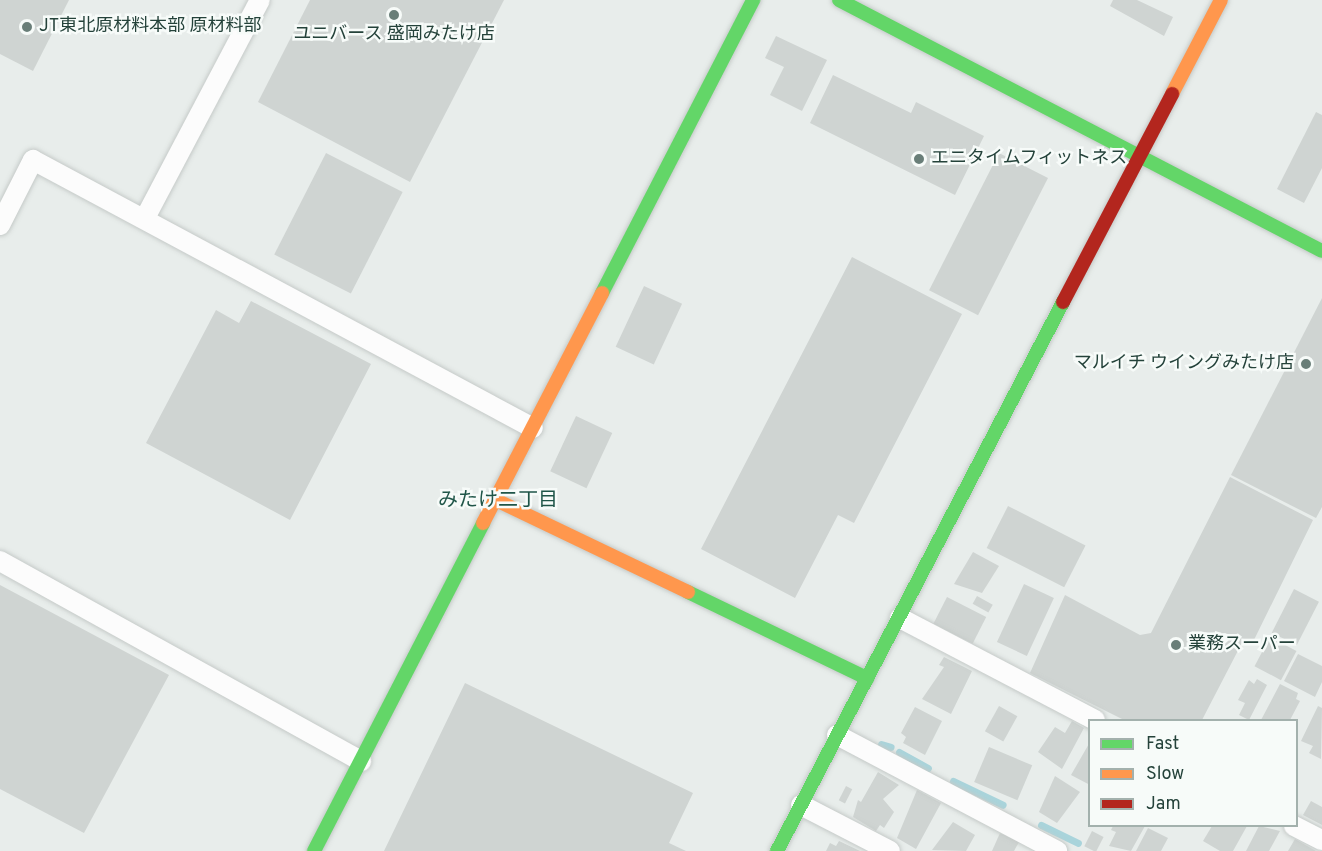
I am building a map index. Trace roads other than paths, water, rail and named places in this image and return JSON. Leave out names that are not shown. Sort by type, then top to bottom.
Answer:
[{"type":"street","points":[[145,219],[260,0]]},
{"type":"street","points":[[314,851],[753,0]]},
{"type":"street","points":[[839,0],[1142,160],[1322,251]]},
{"type":"street","points":[[777,851],[1142,160],[1221,0]]},
{"type":"street","points":[[0,225],[33,160],[532,428]]},
{"type":"street","points":[[496,500],[867,678]]},
{"type":"street","points":[[0,561],[361,760]]},
{"type":"street","points":[[900,618],[1093,719]]},
{"type":"street","points":[[837,735],[1057,851]]},
{"type":"street","points":[[801,805],[890,851]]},
{"type":"street","points":[[1298,827],[1322,840]]},
{"type":"waterway","points":[[881,744],[891,747]]},
{"type":"waterway","points":[[899,752],[928,768]]},
{"type":"waterway","points":[[953,781],[1003,805]]},
{"type":"waterway","points":[[1041,825],[1078,843]]},
{"type":"place","name":"ユニバース 盛岡みたけ店","points":[[394,15]]},
{"type":"place","name":"JT東北原材料本部 原材料部","points":[[27,27]]},
{"type":"place","name":"エニタイムフィットネス","points":[[919,159]]},
{"type":"place","name":"マルイチ ウイングみたけ店","points":[[1306,364]]},
{"type":"place","name":"業務スーパー","points":[[1176,645]]},
{"type":"district","name":"みたけ二丁目","points":[[498,501]]}]
